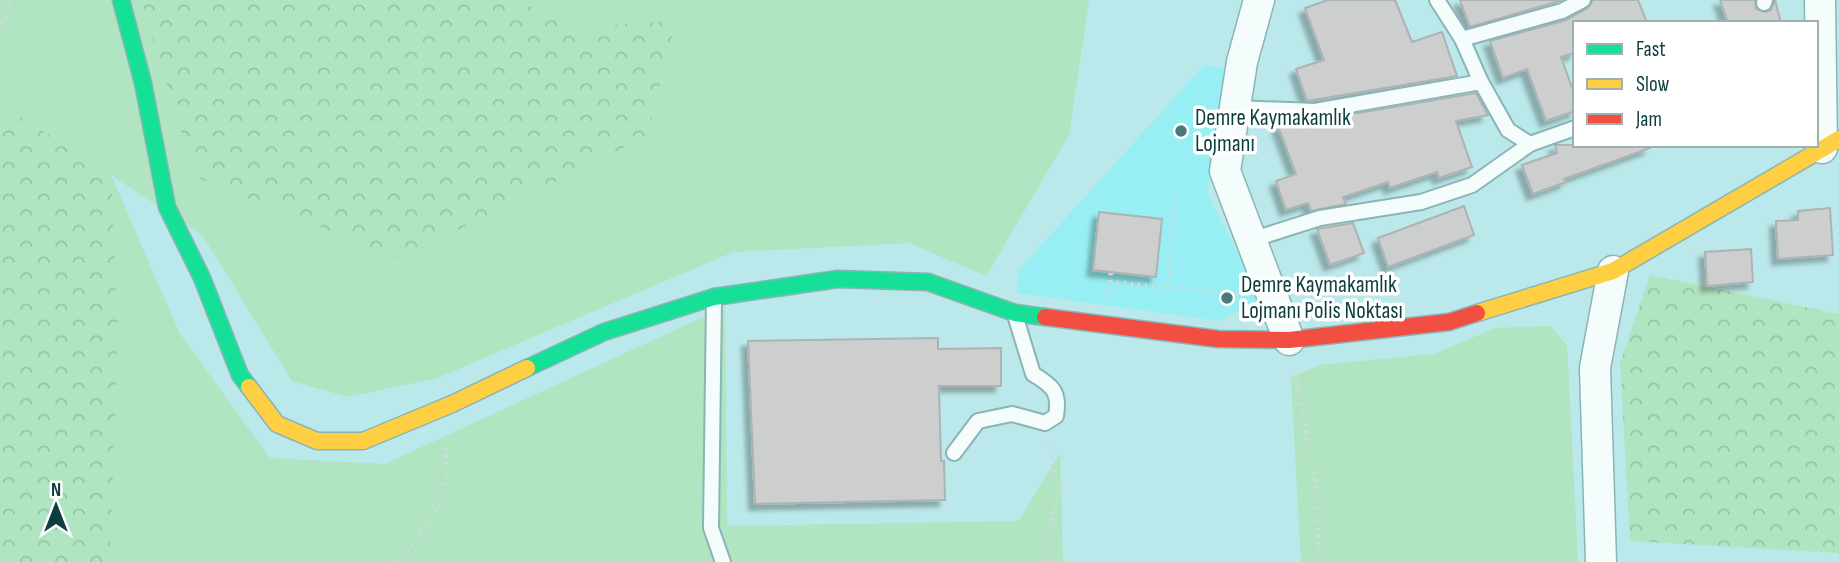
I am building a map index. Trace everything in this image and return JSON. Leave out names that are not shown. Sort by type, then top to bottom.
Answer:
[{"type":"street","points":[[121,0],[143,83],[167,207],[202,278],[240,375],[276,424],[317,441],[363,441],[427,415],[604,332],[714,297],[838,279],[928,282],[1015,313],[1218,339],[1289,340],[1449,322],[1614,271],[1831,144],[1819,0]]},
{"type":"street","points":[[1259,0],[1242,62],[1225,171],[1289,340]]},
{"type":"street","points":[[1601,562],[1595,369],[1614,271]]},
{"type":"lane","points":[[1436,0],[1462,39],[1481,82],[1508,130],[1530,144]]},
{"type":"lane","points":[[1462,39],[1562,11],[1583,0]]},
{"type":"lane","points":[[1234,108],[1315,111],[1481,82]]},
{"type":"lane","points":[[1251,240],[1320,218],[1421,202],[1472,185],[1530,144],[1573,129]]},
{"type":"lane","points":[[714,297],[711,528],[723,562]]},
{"type":"lane","points":[[954,453],[978,421],[1012,414],[1045,423],[1056,416],[1058,401],[1050,384],[1033,374],[1015,313]]},
{"type":"path","points":[[0,30],[11,0]]},
{"type":"path","points":[[1168,287],[1175,190]]},
{"type":"path","points":[[1110,282],[1243,294]]},
{"type":"path","points":[[1289,340],[1316,486],[1319,562]]},
{"type":"path","points":[[398,562],[422,533],[444,494],[448,456],[440,430],[427,415]]},
{"type":"path","points":[[1045,423],[1057,489],[1047,549],[1048,562]]},
{"type":"shaded area","name":"Demre Kaymakamlık Lojmanı","points":[[1204,65],[1227,68],[1207,193],[1261,299],[1220,321],[1017,293],[1019,270]]},
{"type":"green space","points":[[0,0],[141,0],[195,177],[676,22],[576,27],[517,0],[1089,0],[1069,135],[986,276],[909,243],[733,252],[437,378],[348,397],[292,381],[203,236],[0,104]]},
{"type":"green space","points":[[141,0],[517,0],[576,27],[676,21],[647,136],[400,259],[195,177]]},
{"type":"green space","points":[[0,104],[111,174],[118,335],[110,562],[0,562]]},
{"type":"green space","points":[[111,175],[180,334],[270,458],[385,464],[725,307],[727,526],[1019,521],[1060,453],[1063,562],[110,562],[118,335]]},
{"type":"green space","points":[[1650,275],[1839,314],[1839,553],[1630,541],[1620,363]]},
{"type":"green space","points":[[1550,326],[1567,345],[1578,562],[1301,562],[1291,377],[1320,365],[1435,354],[1495,328]]},
{"type":"building","points":[[1328,0],[1395,0],[1412,42],[1442,32],[1457,76],[1307,101],[1296,69],[1324,60],[1305,8]]},
{"type":"building","points":[[1460,0],[1562,0],[1470,27]]},
{"type":"building","points":[[1593,0],[1638,0],[1646,21],[1573,21],[1573,54],[1561,57],[1573,90],[1573,112],[1546,121],[1527,69],[1503,78],[1490,41],[1566,20],[1588,8]]},
{"type":"building","points":[[1720,0],[1755,0],[1756,9],[1765,12],[1771,10],[1775,0],[1780,21],[1727,21]]},
{"type":"building","points":[[1476,93],[1488,115],[1456,121],[1472,167],[1439,178],[1437,172],[1390,188],[1388,182],[1343,197],[1346,204],[1311,211],[1308,203],[1286,210],[1276,181],[1296,174],[1278,126],[1295,120],[1317,120]]},
{"type":"building","points":[[1555,145],[1650,148],[1564,179],[1566,182],[1533,194],[1522,165],[1557,153]]},
{"type":"building","points":[[1464,206],[1474,235],[1388,267],[1378,238]]},
{"type":"building","points":[[1830,208],[1833,255],[1778,259],[1776,221],[1798,220],[1798,211]]},
{"type":"building","points":[[1099,212],[1162,219],[1156,277],[1093,270]]},
{"type":"building","points":[[1353,223],[1364,253],[1330,265],[1317,229]]},
{"type":"building","points":[[1751,249],[1753,282],[1707,286],[1705,252]]},
{"type":"building","points":[[938,338],[938,349],[1001,348],[1001,386],[939,386],[945,500],[755,504],[748,341]]},
{"type":"traffic: fast","points":[[121,0],[143,83],[167,207],[202,278],[240,375],[249,387]]},
{"type":"traffic: fast","points":[[527,368],[604,332],[714,297],[838,279],[928,282],[1015,313],[1045,317]]},
{"type":"traffic: slow","points":[[1477,313],[1613,271],[1839,139]]},
{"type":"traffic: slow","points":[[249,387],[277,424],[317,441],[363,441],[452,404],[527,368]]},
{"type":"traffic: jam","points":[[1045,317],[1218,339],[1289,340],[1449,322],[1477,313]]},
{"type":"place","name":"Demre Kaymakamlık Lojmanı","points":[[1181,131]]},
{"type":"place","name":"Demre Kaymakamlık Lojmanı Polis Noktası","points":[[1227,298]]}]
